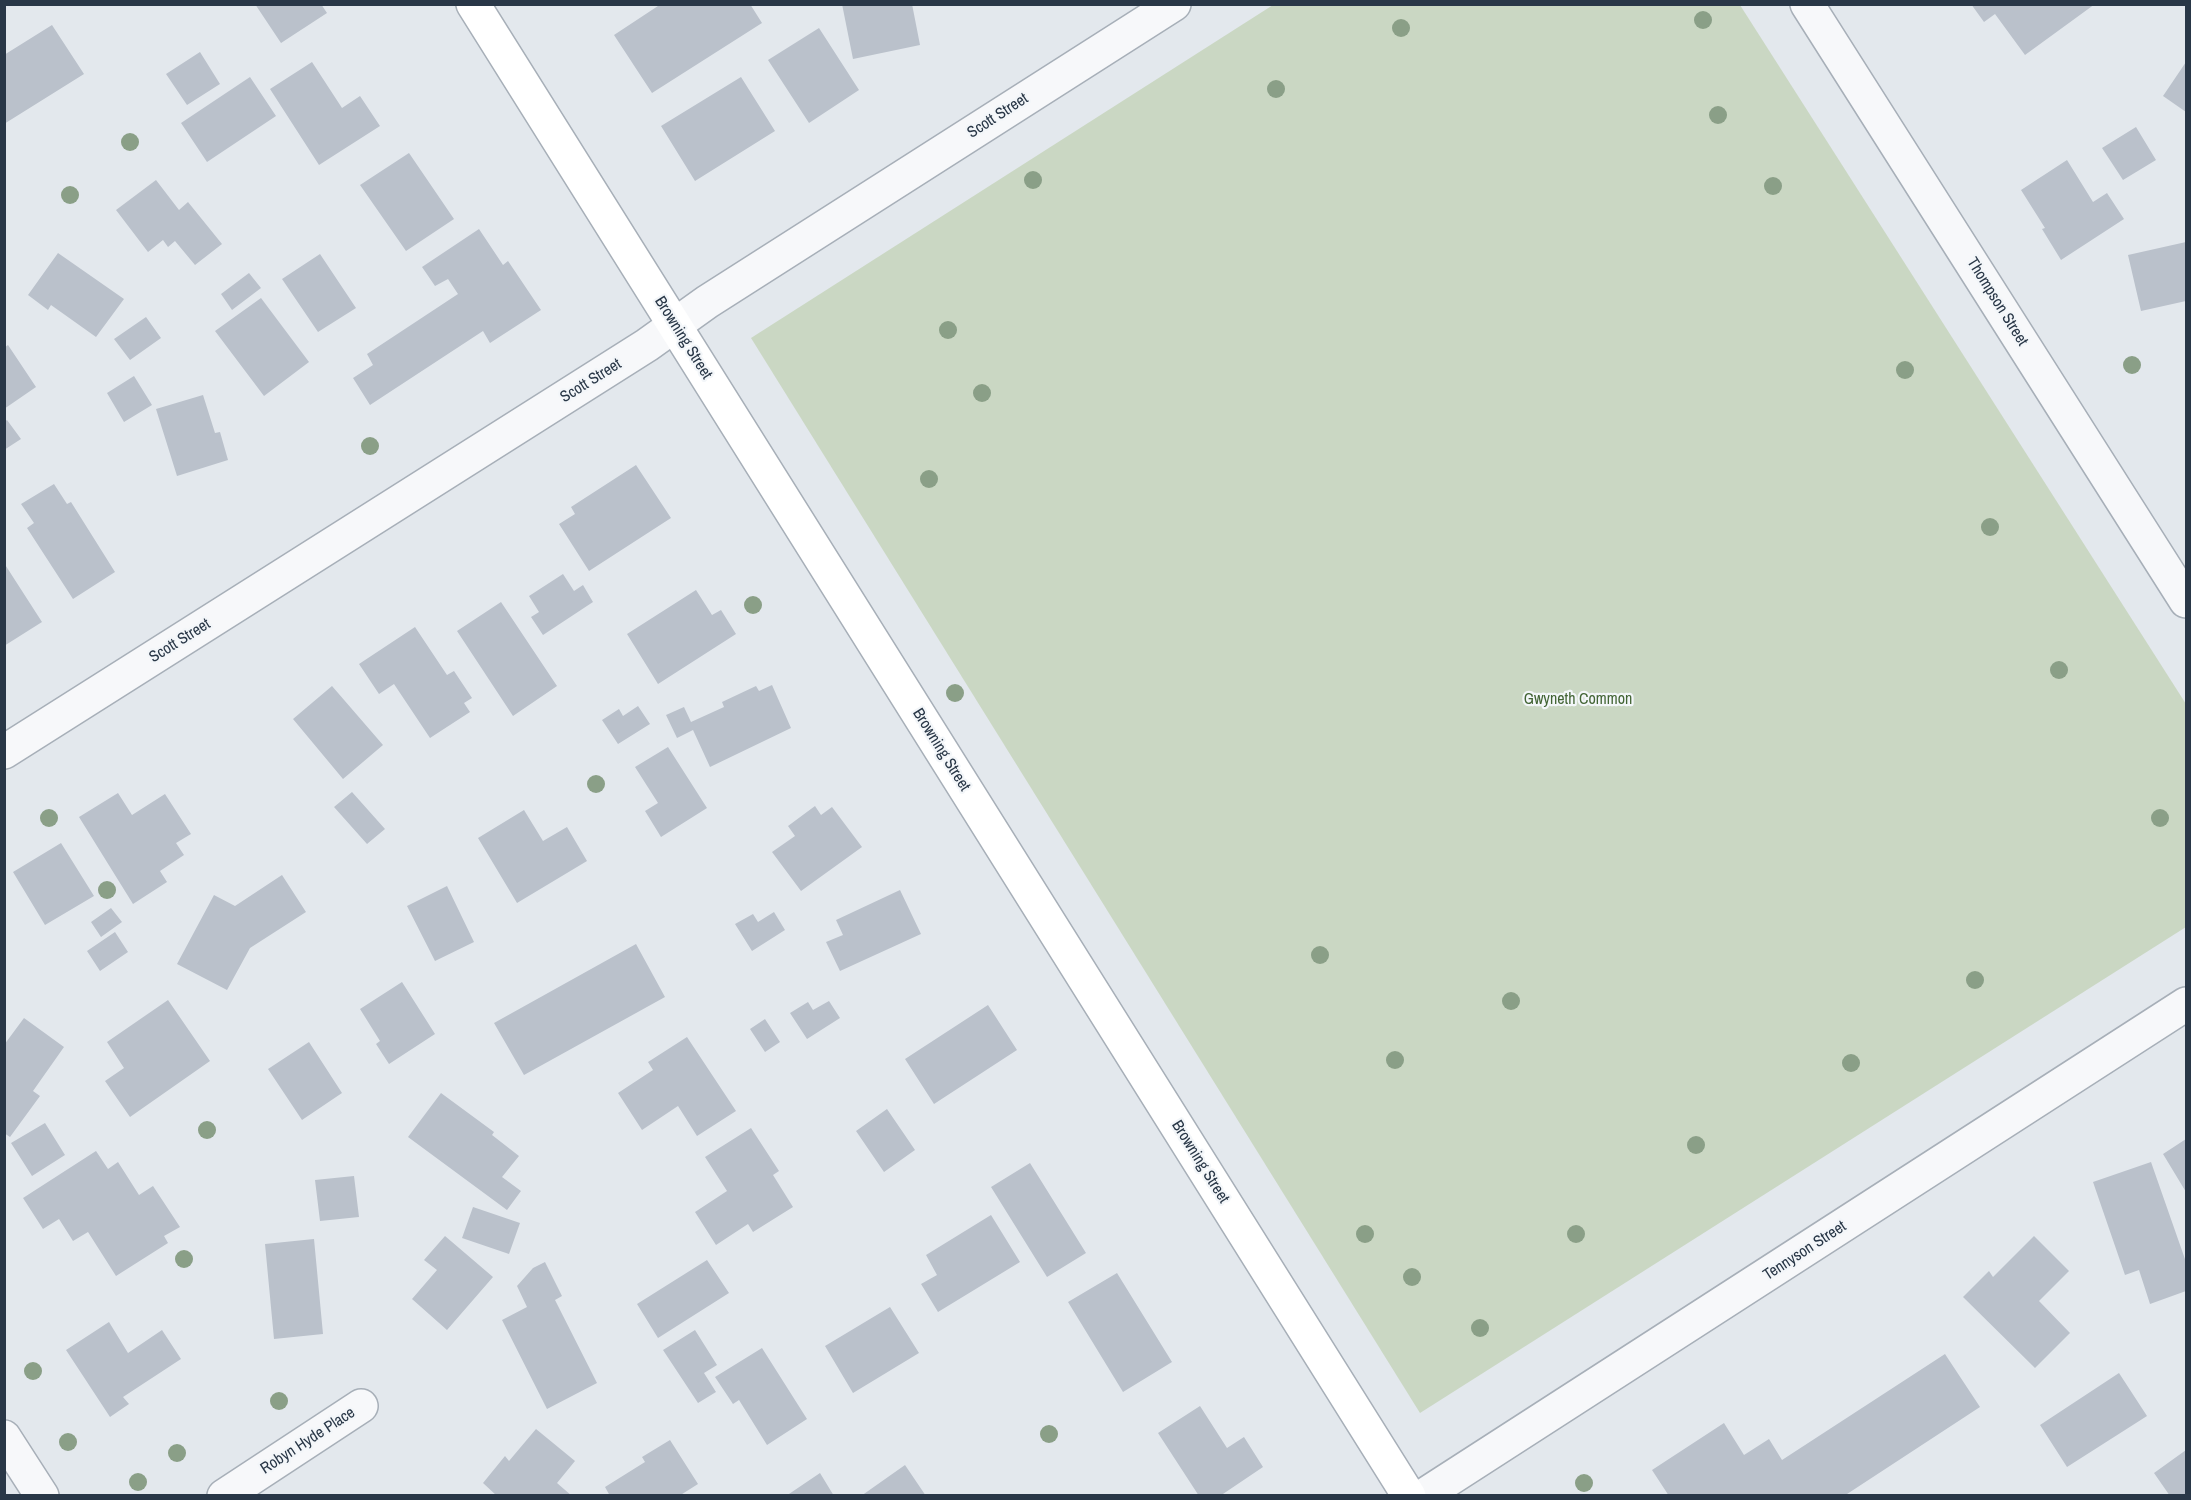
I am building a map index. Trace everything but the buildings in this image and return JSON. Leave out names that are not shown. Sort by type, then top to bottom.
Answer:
[{"type":"street","name":"Browning Street","points":[[473,4],[1409,1496]]},
{"type":"street","name":"Scott Street","points":[[4,752],[648,345],[707,302],[1174,4]]},
{"type":"street","name":"Thompson Street","points":[[1807,4],[2187,601]]},
{"type":"street","name":"Tennyson Street","points":[[1423,1496],[2187,1004]]},
{"type":"street","name":"Robyn Hyde Place","points":[[224,1496],[361,1406]]},
{"type":"street","points":[[4,1437],[42,1496]]},
{"type":"green space","name":"Gwyneth Common","points":[[1273,5],[1740,5],[2186,704],[2186,927],[1420,1413],[751,338]]}]
